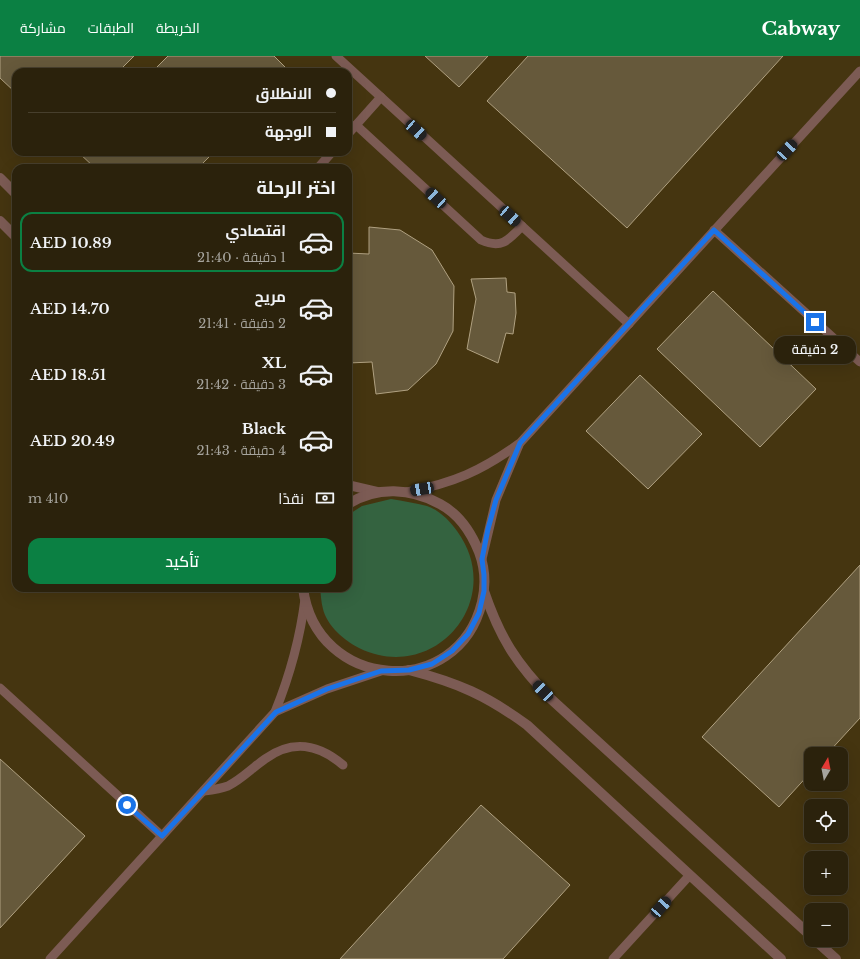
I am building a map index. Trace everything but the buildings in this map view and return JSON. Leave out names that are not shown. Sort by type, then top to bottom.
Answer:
[{"type":"street","points":[[0,178],[12,190]]},
{"type":"street","points":[[0,221],[12,233]]},
{"type":"street","points":[[304,592],[316,627],[324,639],[340,654],[359,665],[381,671],[409,670],[432,664],[452,651],[468,634],[479,613],[484,591],[482,559],[474,539],[462,521],[446,508],[427,497],[407,492],[378,492],[352,486]]},
{"type":"street","points":[[352,502],[378,492]]},
{"type":"street","points":[[484,591],[497,627],[509,650],[528,676],[551,699],[804,930]]},
{"type":"street","points":[[409,670],[472,690],[501,705],[527,725],[689,876],[782,959]]},
{"type":"street","points":[[823,947],[836,959]]},
{"type":"lane","points":[[336,56],[349,68]]},
{"type":"lane","points":[[352,71],[628,324]]},
{"type":"lane","points":[[407,492],[437,486],[467,476],[494,462],[520,443],[860,71]]},
{"type":"lane","points":[[352,130],[381,98]]},
{"type":"lane","points":[[356,125],[481,240],[499,244],[507,241],[522,226]]},
{"type":"lane","points":[[322,164],[328,156]]},
{"type":"lane","points":[[714,230],[860,362]]},
{"type":"lane","points":[[482,559],[496,500],[520,443]]},
{"type":"lane","points":[[50,959],[276,712],[295,657],[305,599]]},
{"type":"lane","points":[[276,712],[327,689],[381,671]]},
{"type":"lane","points":[[0,688],[162,836]]},
{"type":"lane","points":[[204,791],[226,787],[236,782],[265,759],[280,750],[297,746],[314,747],[330,754],[343,766]]},
{"type":"lane","points":[[613,959],[689,876]]},
{"type":"shaded area","points":[[0,56],[860,56],[860,959],[0,959]]},
{"type":"green space","points":[[391,499],[427,506],[440,513],[457,531],[470,557],[473,583],[468,608],[455,629],[437,645],[413,655],[387,656],[359,648],[337,632],[328,621],[323,609],[320,592],[352,592],[352,512],[362,506]]},
{"type":"route","points":[[127,805],[162,836],[276,712],[327,689],[381,671],[395,672],[432,664],[452,651],[468,634],[479,613],[484,591],[482,559],[488,529],[506,471],[520,443],[714,230],[815,322]]}]
